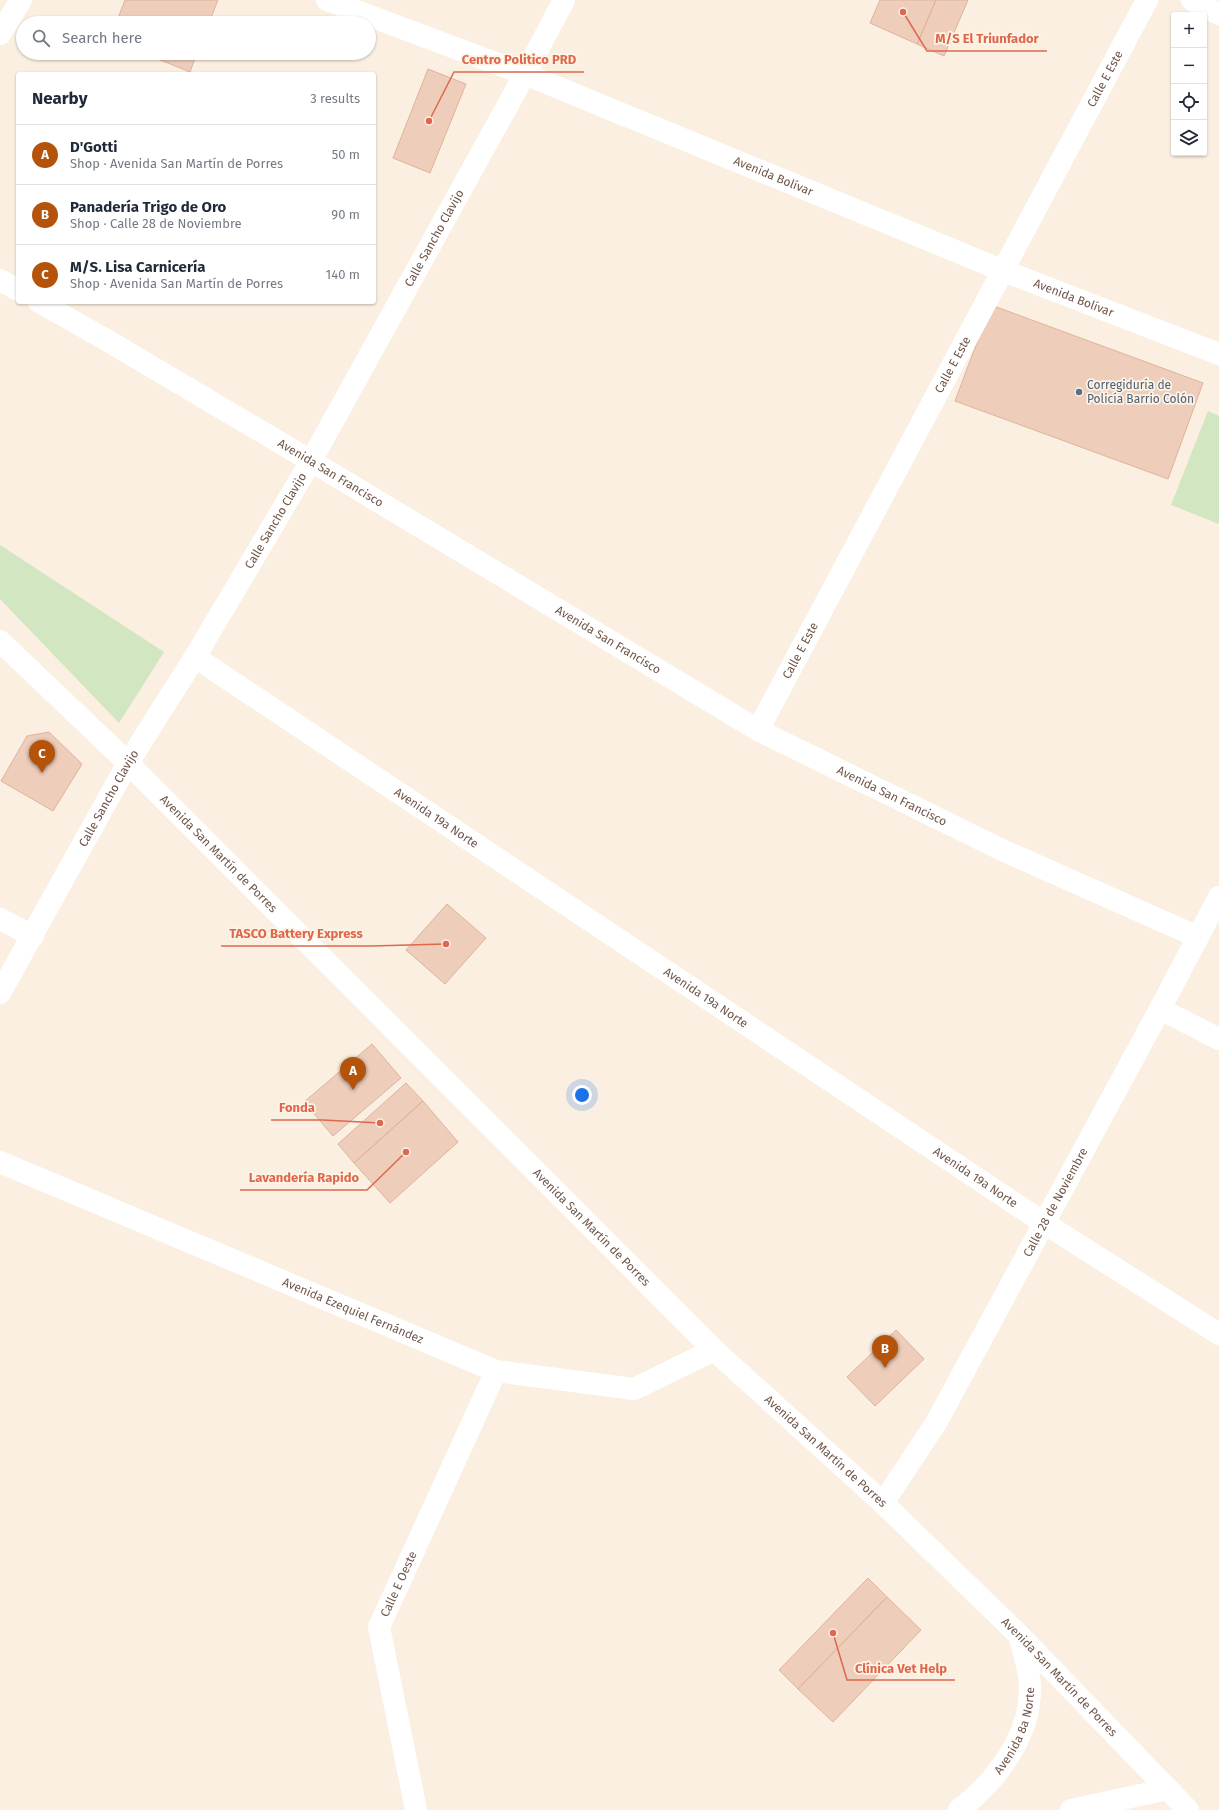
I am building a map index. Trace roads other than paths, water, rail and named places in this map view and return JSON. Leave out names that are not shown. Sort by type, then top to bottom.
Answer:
[{"type":"street","points":[[0,34],[21,0]]},
{"type":"street","name":"Avenida Bolívar","points":[[327,0],[370,16]]},
{"type":"street","name":"Calle Sancho Clavijo","points":[[0,993],[128,763],[195,657],[311,461],[525,74],[564,0]]},
{"type":"street","name":"Calle E Este","points":[[758,730],[1004,271],[1147,0]]},
{"type":"street","points":[[1192,0],[1219,14]]},
{"type":"street","name":"Avenida Bolívar","points":[[376,18],[525,74],[1004,271],[1219,354]]},
{"type":"street","points":[[0,280],[16,289]]},
{"type":"street","name":"Avenida San Francisco","points":[[43,304],[98,335],[311,461],[758,730],[1000,849],[1198,937]]},
{"type":"street","name":"Avenida San Martín de Porres","points":[[0,641],[128,763],[714,1350],[882,1503],[1019,1634],[1188,1810]]},
{"type":"street","name":"Avenida 19a Norte","points":[[195,657],[1044,1223],[1219,1334]]},
{"type":"street","name":"Calle 28 de Noviembre","points":[[882,1503],[936,1423],[1219,897]]},
{"type":"street","points":[[0,919],[33,936]]},
{"type":"street","points":[[1160,1009],[1219,1039]]},
{"type":"street","name":"Avenida Ezequiel Fernández","points":[[0,1162],[496,1370],[634,1389],[714,1350]]},
{"type":"street","name":"Calle E Oeste","points":[[416,1810],[380,1627],[496,1370]]},
{"type":"street","name":"Avenida 8a Norte","points":[[959,1810],[987,1786],[1005,1763],[1020,1735],[1028,1710],[1030,1688],[1028,1665],[1019,1634]]},
{"type":"street","points":[[1071,1810],[1168,1789]]},
{"type":"place","name":"M/S El Triunfador","points":[[903,12]]},
{"type":"place","name":"Centro Politico PRD","points":[[429,121]]},
{"type":"place","name":"Corregiduría de Policía Barrio Colón","points":[[1079,392]]},
{"type":"place","name":"M/S. Lisa Carnicería","points":[[42,773]]},
{"type":"place","name":"TASCO Battery Express","points":[[446,944]]},
{"type":"place","name":"D'Gotti","points":[[353,1090]]},
{"type":"place","name":"Fonda","points":[[380,1123]]},
{"type":"place","name":"Lavandería Rapido","points":[[406,1152]]},
{"type":"place","name":"Panadería Trigo de Oro","points":[[885,1368]]},
{"type":"place","name":"Clínica Vet Help","points":[[833,1633]]}]
